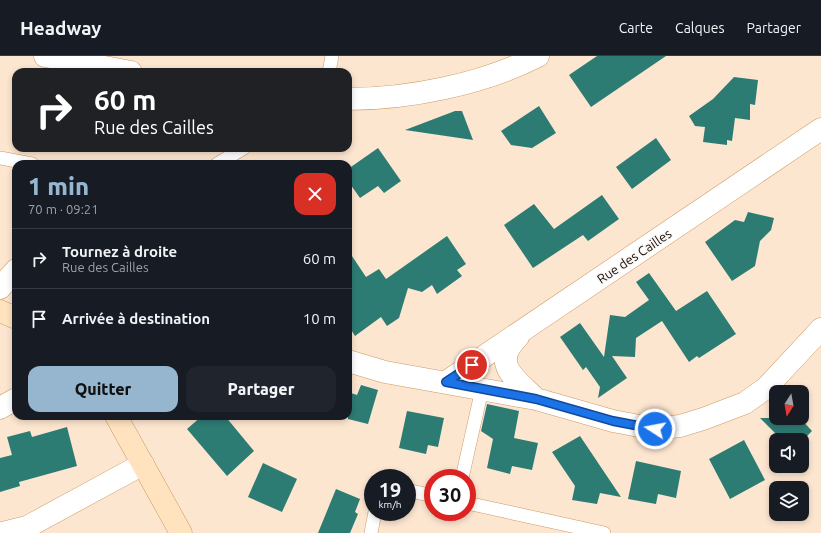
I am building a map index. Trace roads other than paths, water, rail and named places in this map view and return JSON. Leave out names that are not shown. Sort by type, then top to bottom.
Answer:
[{"type":"street","points":[[45,56],[110,68]]},
{"type":"street","points":[[352,99],[370,99],[462,85],[538,56]]},
{"type":"street","name":"Rue des Cailles","points":[[446,382],[821,129]]},
{"type":"street","points":[[0,288],[12,274]]},
{"type":"street","points":[[0,311],[12,316]]},
{"type":"street","points":[[352,362],[385,372],[536,399],[613,421],[655,429],[680,426],[744,403],[766,388],[821,329]]},
{"type":"street","points":[[523,331],[508,346],[504,357],[509,373],[536,399]]},
{"type":"street","points":[[0,408],[12,401]]},
{"type":"street","points":[[118,420],[181,533]]},
{"type":"street","points":[[2,533],[26,527],[143,464]]},
{"type":"lane","points":[[330,68],[332,56]]},
{"type":"lane","points":[[224,160],[237,152]]},
{"type":"lane","points":[[0,158],[12,160]]},
{"type":"lane","points":[[464,469],[482,389]]},
{"type":"lane","points":[[476,505],[604,533]]},
{"type":"lane","points":[[371,533],[373,521]]}]
